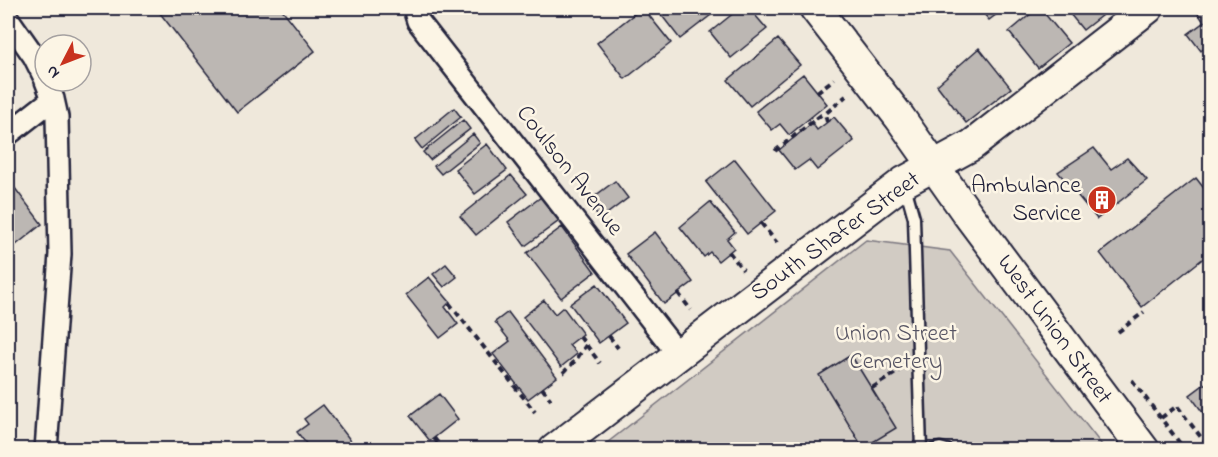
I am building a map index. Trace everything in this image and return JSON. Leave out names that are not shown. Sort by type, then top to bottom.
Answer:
[{"type":"street","name":"West Union Street","points":[[815,8],[900,118],[1144,450]]},
{"type":"street","name":"South Shafer Street","points":[[554,450],[904,182],[972,145],[1148,8]]},
{"type":"street","name":"Coulson Avenue","points":[[418,14],[678,354]]},
{"type":"street","points":[[8,19],[33,55]]},
{"type":"street","points":[[8,134],[42,93]]},
{"type":"street","points":[[46,450],[60,254],[57,117],[50,93]]},
{"type":"lane","points":[[904,182],[914,218],[921,450]]},
{"type":"lane","points":[[932,450],[940,448],[947,450]]},
{"type":"path","points":[[754,13],[761,8]]},
{"type":"path","points":[[817,92],[834,79]]},
{"type":"path","points":[[775,151],[846,96]]},
{"type":"path","points":[[825,114],[827,122]]},
{"type":"path","points":[[761,223],[778,245]]},
{"type":"path","points":[[729,252],[744,271]]},
{"type":"path","points":[[678,293],[691,311]]},
{"type":"path","points":[[449,303],[535,412]]},
{"type":"path","points":[[1118,333],[1144,312]]},
{"type":"path","points":[[609,336],[618,348]]},
{"type":"path","points":[[580,337],[600,363]]},
{"type":"path","points":[[563,373],[586,345]]},
{"type":"path","points":[[872,388],[904,368]]},
{"type":"path","points":[[1132,380],[1185,450]]},
{"type":"path","points":[[542,388],[551,400]]},
{"type":"path","points":[[1161,418],[1177,406],[1210,449]]},
{"type":"path","points":[[434,438],[443,450]]},
{"type":"green space","name":"Union Street Cemetery","points":[[866,240],[950,251],[1105,449],[598,450]]},
{"type":"building","points":[[156,8],[281,8],[315,51],[237,112]]},
{"type":"building","points":[[642,8],[671,43],[625,79],[597,43]]},
{"type":"building","points":[[656,8],[720,8],[680,39]]},
{"type":"building","points":[[740,8],[749,8],[767,29],[731,58],[710,32]]},
{"type":"building","points":[[979,8],[1005,8],[989,20]]},
{"type":"building","points":[[1038,8],[1069,43],[1038,68],[1009,32]]},
{"type":"building","points":[[1065,8],[1111,8],[1083,30]]},
{"type":"building","points":[[1210,8],[1210,43],[1201,51],[1188,34],[1204,22],[1195,9]]},
{"type":"building","points":[[778,39],[800,65],[750,106],[728,80]]},
{"type":"building","points":[[979,48],[1011,88],[966,123],[937,85]]},
{"type":"building","points":[[803,74],[827,104],[789,135],[780,124],[772,130],[756,111]]},
{"type":"building","points":[[454,108],[461,117],[422,149],[415,140]]},
{"type":"building","points":[[834,117],[854,141],[817,170],[809,160],[795,170],[779,150],[812,123],[817,130]]},
{"type":"building","points":[[463,120],[470,129],[430,160],[423,152]]},
{"type":"building","points":[[473,134],[480,143],[441,174],[434,166]]},
{"type":"building","points":[[487,144],[507,170],[475,194],[455,169]]},
{"type":"building","name":"Ambulance Service","points":[[1094,148],[1111,169],[1127,158],[1147,180],[1097,219],[1058,172]]},
{"type":"building","points":[[735,159],[776,211],[747,234],[706,182]]},
{"type":"building","points":[[511,175],[527,194],[476,235],[460,216]]},
{"type":"building","points":[[1196,178],[1210,196],[1210,253],[1142,307],[1100,253]]},
{"type":"building","points":[[8,179],[42,224],[16,245],[8,234]]},
{"type":"building","points":[[615,181],[628,198],[600,219],[587,202]]},
{"type":"building","points":[[541,197],[559,221],[525,246],[508,222]]},
{"type":"building","points":[[710,202],[735,232],[727,239],[734,248],[718,261],[710,252],[704,257],[680,227]]},
{"type":"building","points":[[562,227],[595,272],[561,298],[527,253]]},
{"type":"building","points":[[655,232],[693,282],[664,304],[626,254]]},
{"type":"building","points":[[446,264],[457,277],[444,287],[433,274]]},
{"type":"building","points":[[429,277],[450,302],[445,307],[458,324],[440,338],[406,295]]},
{"type":"building","points":[[597,284],[626,323],[599,343],[570,304]]},
{"type":"building","points":[[544,300],[555,314],[563,307],[583,334],[569,345],[577,354],[561,367],[523,317]]},
{"type":"building","points":[[508,312],[557,377],[528,399],[493,354],[510,341],[495,322]]},
{"type":"building","points":[[851,355],[896,428],[863,448],[819,375]]},
{"type":"building","points":[[1210,380],[1210,414],[1206,417],[1190,395]]},
{"type":"building","points":[[439,394],[458,419],[430,441],[410,416]]},
{"type":"building","points":[[323,405],[358,450],[311,450],[297,432],[308,424],[304,419]]},
{"type":"place","name":"Ambulance Service","points":[[1102,200]]}]
